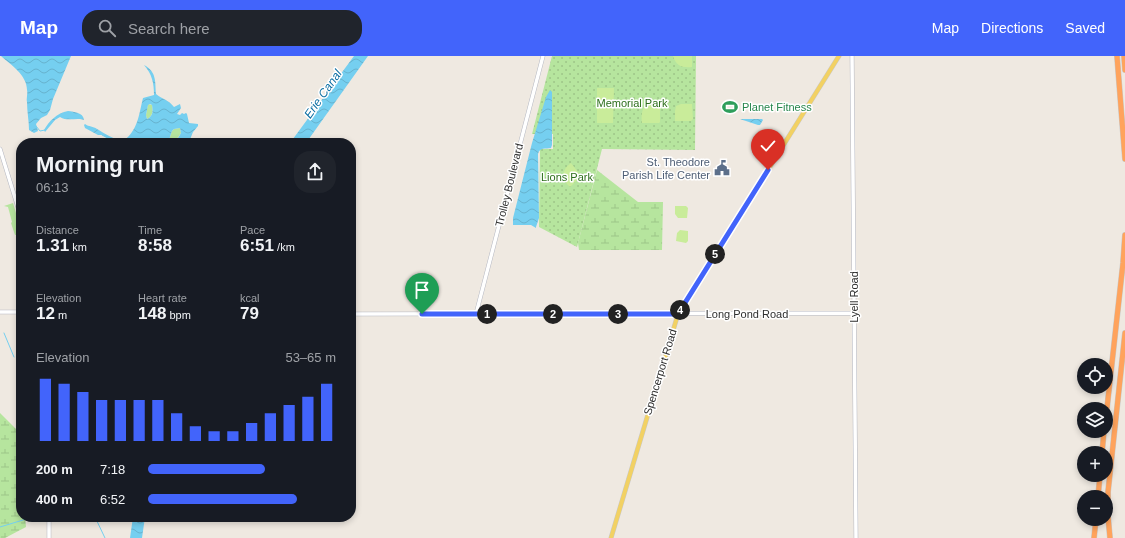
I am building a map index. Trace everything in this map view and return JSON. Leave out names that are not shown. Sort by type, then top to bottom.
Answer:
[{"type":"highway","points":[[1117,56],[1125,159]]},
{"type":"highway","points":[[1124,56],[1125,70]]},
{"type":"highway","points":[[1108,402],[1124,263],[1125,235]]},
{"type":"highway","points":[[1110,538],[1108,492],[1125,333]]},
{"type":"highway","points":[[1094,538],[1095,526]]},
{"type":"main road","name":"Spencerport Road","points":[[611,538],[678,314],[839,56]]},
{"type":"street","name":"Trolley Boulevard","points":[[476,314],[543,56]]},
{"type":"street","name":"Lyell Road","points":[[852,56],[856,538]]},
{"type":"street","points":[[0,149],[16,201]]},
{"type":"street","points":[[0,312],[16,312]]},
{"type":"street","name":"Long Pond Road","points":[[356,314],[854,313]]},
{"type":"street","points":[[49,522],[49,538]]},
{"type":"green space","name":"Memorial Park","points":[[552,56],[696,56],[695,150],[602,149],[577,247],[539,227],[540,149],[553,149],[553,134],[532,134]]},
{"type":"green space","points":[[673,56],[692,56],[692,67],[680,66]]},
{"type":"green space","points":[[597,88],[614,88],[613,123],[597,123]]},
{"type":"green space","points":[[655,102],[660,103],[660,122],[642,123],[643,109],[647,105]]},
{"type":"green space","points":[[148,104],[152,105],[152,111],[151,115],[147,119],[146,115]]},
{"type":"green space","points":[[681,104],[692,104],[693,119],[691,121],[675,121],[676,106]]},
{"type":"green space","points":[[180,128],[181,133],[178,138],[170,138],[172,131]]},
{"type":"green space","name":"Lions Park","points":[[571,163],[581,176],[570,187],[565,181],[563,175],[565,169]]},
{"type":"green space","points":[[597,170],[638,202],[663,202],[662,250],[579,250],[578,243]]},
{"type":"green space","points":[[13,203],[16,213],[16,235],[11,223],[8,207],[4,206]]},
{"type":"green space","points":[[675,206],[686,206],[688,208],[687,218],[678,218],[675,214]]},
{"type":"green space","points":[[680,230],[688,231],[688,241],[686,243],[676,241],[677,233]]},
{"type":"green space","points":[[0,413],[16,429],[16,522],[26,522],[26,527],[5,538],[0,538]]},
{"type":"water","points":[[1,56],[71,56],[50,110],[47,115],[41,118],[36,124],[38,131],[34,133],[29,130],[27,92],[24,80],[18,71]]},
{"type":"water","points":[[354,56],[368,56],[310,138],[294,138]]},
{"type":"water","points":[[144,65],[153,74],[156,94],[174,107],[180,104],[181,108],[177,114],[180,115],[182,113],[186,113],[189,123],[198,124],[191,138],[178,138],[181,133],[180,128],[174,129],[170,138],[127,138],[135,127],[143,98],[154,95],[154,87],[149,72]],"holes":[[[148,105],[152,105],[152,113],[147,119],[146,115]]]},
{"type":"water","points":[[550,90],[552,92],[552,145],[551,148],[541,149],[538,154],[539,218],[536,228],[531,225],[513,225],[513,218],[532,143],[546,97]]},
{"type":"water","points":[[68,111],[82,115],[84,120],[66,119],[60,117],[55,120],[45,132],[44,130],[54,118]]},
{"type":"water","points":[[740,119],[763,120],[760,125],[758,125]]},
{"type":"water","points":[[85,124],[96,128],[113,138],[98,135],[85,128],[84,125]]},
{"type":"water","points":[[132,522],[144,522],[142,538],[130,538]]},
{"type":"waterway","points":[[36,126],[40,131],[45,130]]},
{"type":"waterway","points":[[102,135],[108,138]]},
{"type":"waterway","points":[[4,333],[14,357]]},
{"type":"waterway","points":[[0,527],[16,522]]},
{"type":"waterway","points":[[97,522],[105,538]]},
{"type":"place","name":"Planet Fitness","points":[[730,107]]},
{"type":"place","name":"St. Theodore Parish Life Center","points":[[722,168]]},
{"type":"route","points":[[422,314],[678,314],[768,170]]},
{"type":"water label","name":"Erie Canal","points":[[323,94]]}]
